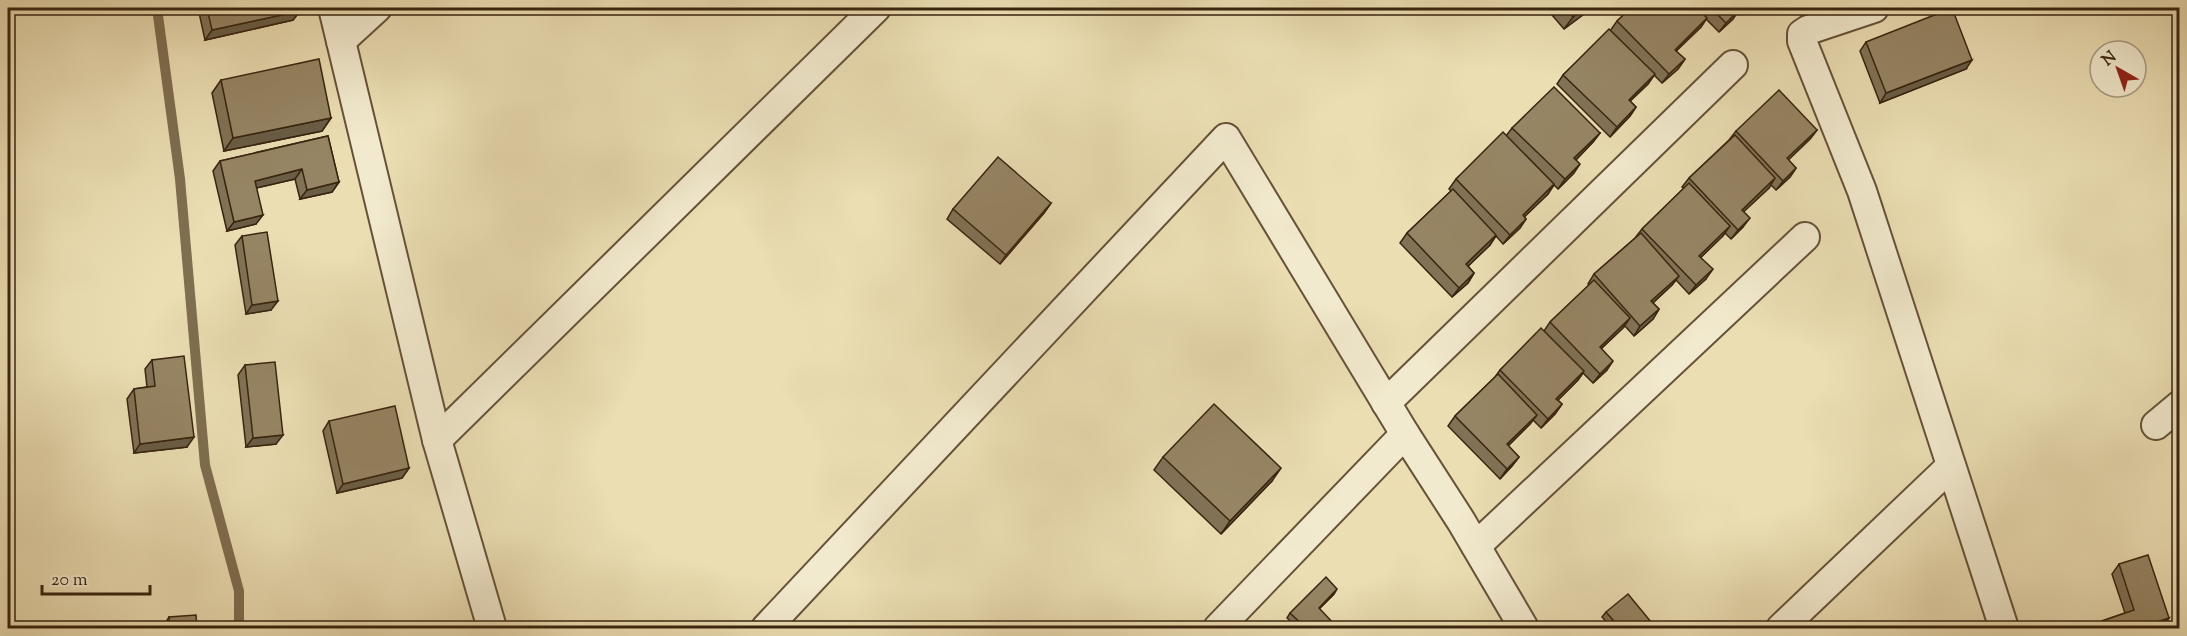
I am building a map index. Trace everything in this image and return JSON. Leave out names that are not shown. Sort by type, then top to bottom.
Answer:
[{"type":"street","points":[[333,8],[437,440],[492,628]]},
{"type":"street","points":[[341,41],[377,8]]},
{"type":"street","points":[[437,440],[876,8]]},
{"type":"street","points":[[1874,8],[1808,30],[1802,34],[1802,41],[1862,191],[2004,628]]},
{"type":"street","points":[[1386,403],[1733,65]]},
{"type":"street","points":[[766,628],[1226,138],[1524,628]]},
{"type":"street","points":[[1476,546],[1805,237]]},
{"type":"street","points":[[2156,425],[2180,405]]},
{"type":"street","points":[[1218,628],[1405,434]]},
{"type":"street","points":[[1781,628],[1951,466]]},
{"type":"building","points":[[207,8],[299,8],[300,11],[212,30]]},
{"type":"building","points":[[1566,8],[1584,8],[1573,17]]},
{"type":"building","points":[[1631,8],[1697,8],[1707,18],[1675,50],[1685,59],[1669,74],[1617,21]]},
{"type":"building","points":[[1711,8],[1738,8],[1740,9],[1726,23]]},
{"type":"building","points":[[1952,8],[1972,60],[1886,93],[1866,42]]},
{"type":"building","points":[[1609,29],[1655,74],[1629,100],[1636,107],[1617,127],[1563,75]]},
{"type":"building","points":[[319,59],[331,118],[233,138],[221,80]]},
{"type":"building","points":[[1554,87],[1600,133],[1574,158],[1580,164],[1565,179],[1512,128]]},
{"type":"building","points":[[1779,90],[1817,130],[1787,158],[1796,168],[1783,181],[1736,131]]},
{"type":"building","points":[[1503,132],[1554,184],[1523,215],[1526,219],[1510,235],[1456,179]]},
{"type":"building","points":[[1735,135],[1775,178],[1742,210],[1750,218],[1738,230],[1689,178]]},
{"type":"building","points":[[328,136],[339,182],[307,190],[302,169],[255,181],[263,215],[234,222],[220,161]]},
{"type":"building","points":[[998,157],[1051,203],[1006,255],[953,209]]},
{"type":"building","points":[[1689,183],[1730,226],[1699,256],[1713,269],[1696,285],[1642,229]]},
{"type":"building","points":[[1453,189],[1496,235],[1466,264],[1474,273],[1459,288],[1407,233]]},
{"type":"building","points":[[267,232],[278,301],[252,305],[242,236]]},
{"type":"building","points":[[1641,233],[1679,276],[1651,301],[1659,309],[1640,326],[1594,274]]},
{"type":"building","points":[[1594,280],[1630,318],[1600,347],[1613,361],[1600,374],[1550,322]]},
{"type":"building","points":[[1541,328],[1584,371],[1556,399],[1562,404],[1548,419],[1500,370]]},
{"type":"building","points":[[184,356],[194,437],[140,444],[134,389],[155,386],[152,360]]},
{"type":"building","points":[[275,362],[283,435],[253,438],[245,365]]},
{"type":"building","points":[[1498,374],[1537,415],[1507,444],[1519,457],[1507,469],[1455,416]]},
{"type":"building","points":[[1214,404],[1281,468],[1230,521],[1163,457]]},
{"type":"building","points":[[395,406],[409,468],[343,484],[329,421]]},
{"type":"building","points":[[2148,555],[2169,618],[2138,628],[2104,628],[2102,621],[2134,610],[2119,564]]},
{"type":"building","points":[[1326,577],[1337,589],[1319,608],[1335,625],[1332,628],[1306,628],[1290,613]]},
{"type":"building","points":[[1628,594],[1651,622],[1644,628],[1620,628],[1606,612]]},
{"type":"building","points":[[196,615],[197,628],[170,628],[169,617]]},
{"type":"waterway","points":[[157,8],[180,179],[205,465],[239,591],[239,628]]}]
